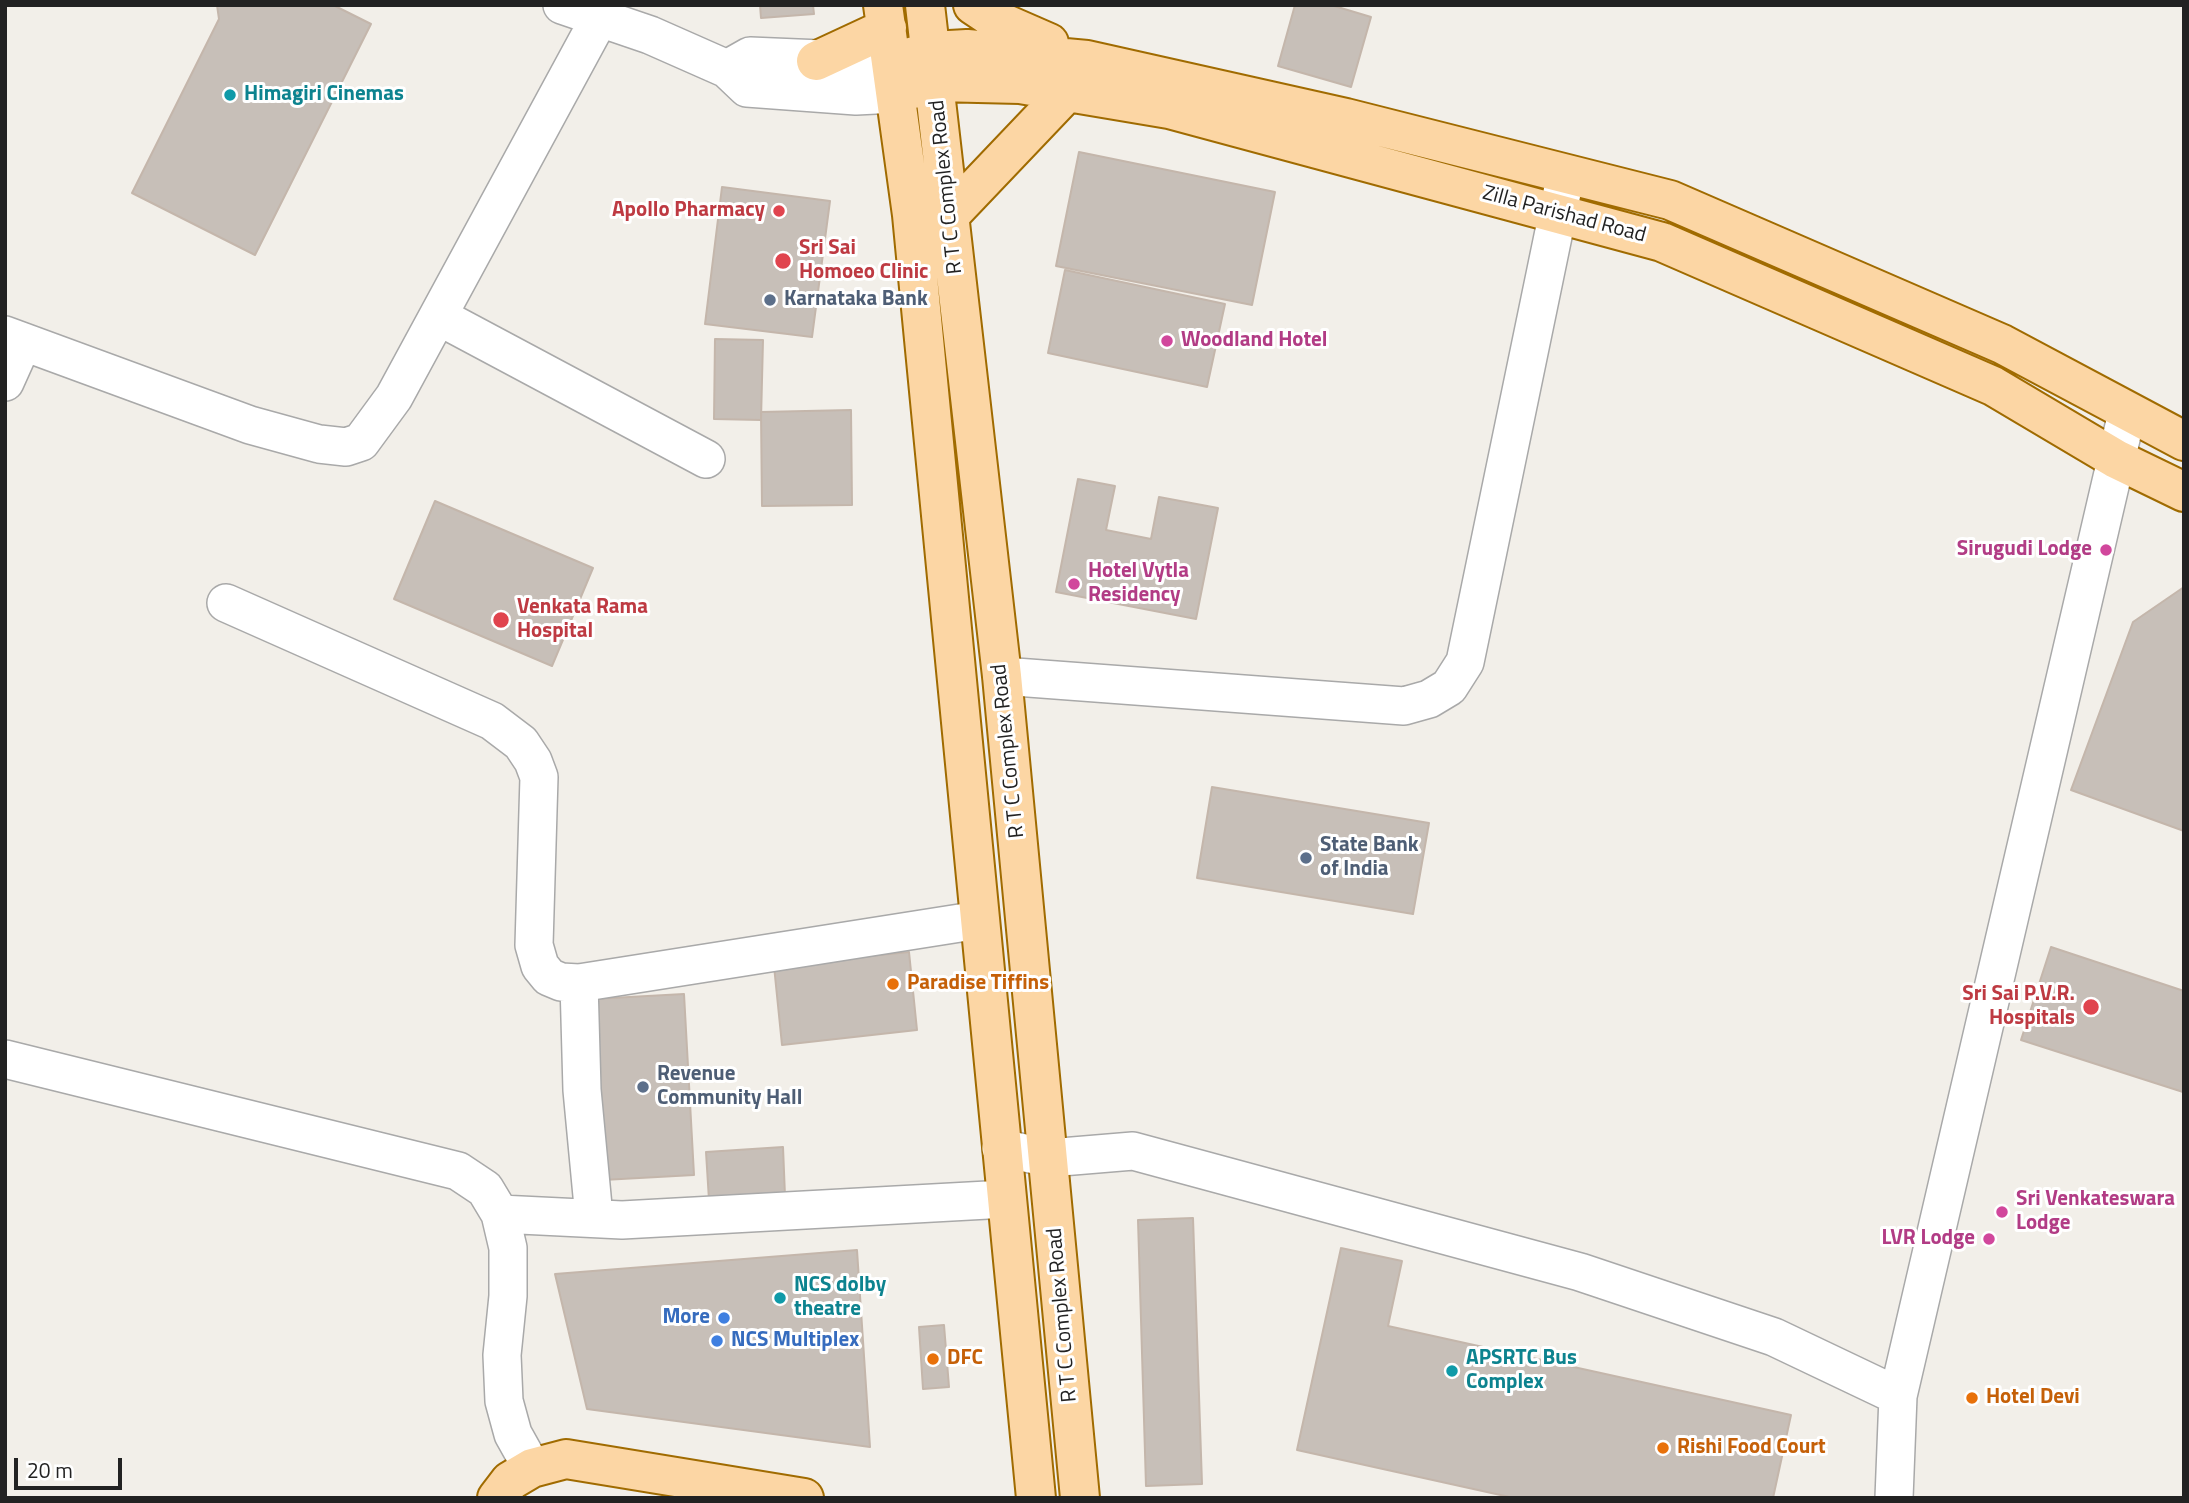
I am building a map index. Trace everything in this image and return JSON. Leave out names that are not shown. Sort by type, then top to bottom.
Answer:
[{"type":"main road","name":"R T C Complex Road","points":[[925,5],[1002,676],[1080,1498]]},
{"type":"main road","points":[[973,5],[1078,75]]},
{"type":"main road","name":"R T C Complex Road","points":[[890,47],[912,215],[1036,1498]]},
{"type":"main road","points":[[816,61],[890,47],[934,67],[1004,50],[1078,75]]},
{"type":"main road","name":"Zilla Parishad Road","points":[[934,67],[974,81],[1078,75],[1343,136],[1566,172],[1670,200],[2002,344],[2184,441]]},
{"type":"main road","points":[[950,215],[1078,75]]},
{"type":"main road","name":"Zilla Parishad Road","points":[[1343,136],[1558,212],[1662,242],[1993,386],[2116,459],[2184,492]]},
{"type":"main road","points":[[497,1498],[510,1481],[532,1468],[566,1459],[804,1498]]},
{"type":"street","points":[[562,5],[599,19],[653,20],[727,68],[747,88],[856,96],[890,47]]},
{"type":"street","points":[[5,382],[14,339],[250,425],[319,444],[346,447],[361,442],[376,426],[438,316],[599,19]]},
{"type":"street","points":[[727,68],[750,56],[816,61]]},
{"type":"street","points":[[1002,676],[1404,706],[1429,699],[1449,687],[1465,662],[1566,172]]},
{"type":"street","points":[[438,316],[706,459]]},
{"type":"street","points":[[1894,1498],[1898,1396],[2127,413]]},
{"type":"street","points":[[226,603],[492,721],[521,743],[533,761],[539,777],[534,945],[540,966],[549,977],[561,982],[579,983],[979,920]]},
{"type":"street","points":[[579,983],[582,1090],[594,1217]]},
{"type":"street","points":[[5,1059],[458,1171],[485,1189],[500,1214],[508,1248],[508,1296],[502,1355],[503,1401],[513,1434],[532,1468]]},
{"type":"street","points":[[1001,1148],[1049,1158],[1133,1151],[1580,1272],[1774,1337],[1898,1396]]},
{"type":"street","points":[[500,1214],[622,1220],[1006,1199]]},
{"type":"building","points":[[217,5],[333,5],[371,24],[255,255],[132,193],[219,19]]},
{"type":"building","points":[[760,5],[813,5],[814,14],[761,18]]},
{"type":"building","points":[[1295,5],[1331,5],[1371,17],[1351,87],[1278,66]]},
{"type":"building","points":[[1079,152],[1275,192],[1252,305],[1056,266]]},
{"type":"building","points":[[722,187],[830,201],[812,337],[705,324]]},
{"type":"building","points":[[1065,270],[1225,304],[1207,387],[1048,353]]},
{"type":"building","points":[[715,339],[763,340],[761,420],[714,419]]},
{"type":"building","points":[[851,410],[852,505],[762,506],[761,412]]},
{"type":"building","points":[[1078,479],[1115,486],[1106,530],[1151,539],[1159,497],[1218,508],[1196,619],[1056,592]]},
{"type":"building","points":[[435,501],[593,568],[552,666],[394,599]]},
{"type":"building","points":[[2184,587],[2184,831],[2071,790],[2133,622]]},
{"type":"building","points":[[1212,787],[1429,823],[1413,914],[1197,878]]},
{"type":"building","points":[[2051,947],[2184,991],[2183,1092],[2021,1040]]},
{"type":"building","points":[[909,952],[917,1030],[782,1045],[774,966]]},
{"type":"building","name":"Revenue Community Hall","points":[[684,994],[694,1175],[603,1180],[593,999]]},
{"type":"building","points":[[783,1147],[785,1196],[709,1200],[706,1152]]},
{"type":"building","points":[[1193,1218],[1202,1484],[1146,1486],[1138,1220]]},
{"type":"building","name":"APSRTC Bus Complex","points":[[1341,1248],[1402,1261],[1388,1326],[1791,1415],[1773,1498],[1514,1498],[1297,1450]]},
{"type":"building","name":"NCS Multiplex","points":[[857,1250],[870,1447],[587,1409],[555,1274]]},
{"type":"building","points":[[944,1325],[949,1387],[923,1389],[919,1327]]},
{"type":"place","name":"Himagiri Cinemas","points":[[230,95]]},
{"type":"place","name":"Apollo Pharmacy","points":[[779,211]]},
{"type":"place","name":"Sri Sai Homoeo Clinic","points":[[783,261]]},
{"type":"place","name":"Karnataka Bank","points":[[770,300]]},
{"type":"place","name":"Woodland Hotel","points":[[1167,341]]},
{"type":"place","name":"Sirugudi Lodge","points":[[2106,550]]},
{"type":"place","name":"Hotel Vytla Residency","points":[[1074,584]]},
{"type":"place","name":"Venkata Rama Hospital","points":[[501,620]]},
{"type":"place","name":"State Bank of India","points":[[1306,858]]},
{"type":"place","name":"Paradise Tiffins","points":[[893,984]]},
{"type":"place","name":"Sri Sai P.V.R. Hospitals","points":[[2091,1007]]},
{"type":"place","name":"Revenue Community Hall","points":[[643,1087]]},
{"type":"place","name":"Sri Venkateswara Lodge","points":[[2002,1212]]},
{"type":"place","name":"LVR Lodge","points":[[1989,1239]]},
{"type":"place","name":"NCS dolby theatre","points":[[780,1298]]},
{"type":"place","name":"More","points":[[724,1318]]},
{"type":"place","name":"NCS Multiplex","points":[[717,1341]]},
{"type":"place","name":"DFC","points":[[933,1359]]},
{"type":"place","name":"APSRTC Bus Complex","points":[[1452,1371]]},
{"type":"place","name":"Hotel Devi","points":[[1972,1398]]},
{"type":"place","name":"Rishi Food Court","points":[[1663,1448]]}]
